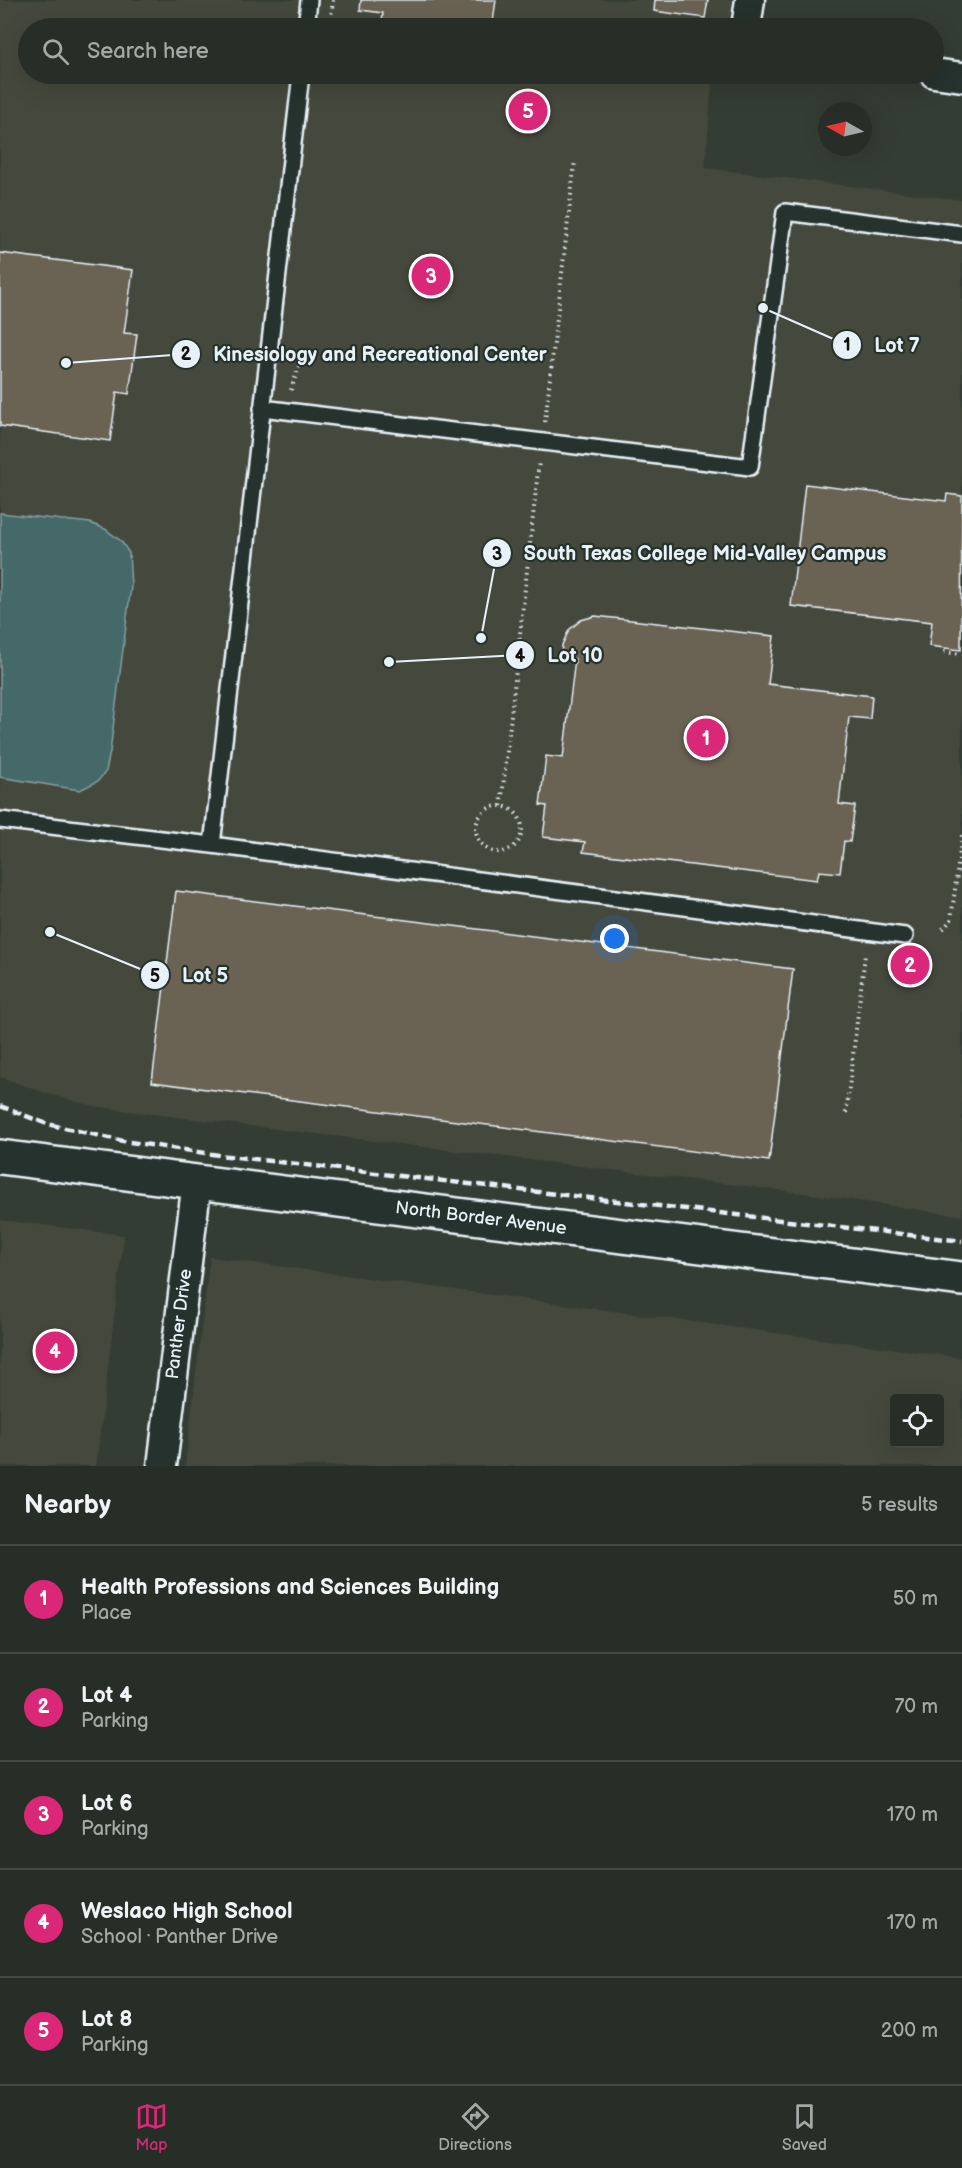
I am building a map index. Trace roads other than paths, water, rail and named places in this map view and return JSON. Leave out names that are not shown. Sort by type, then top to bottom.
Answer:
[{"type":"street","points":[[747,18],[750,0]]},
{"type":"street","points":[[944,75],[962,77]]},
{"type":"street","name":"North Border Avenue","points":[[0,1157],[962,1279]]},
{"type":"street","name":"Panther Drive","points":[[162,1466],[197,1181]]},
{"type":"lane","points":[[307,18],[309,0]]},
{"type":"lane","points":[[212,845],[300,84]]},
{"type":"lane","points":[[262,408],[750,467],[785,212],[962,234]]},
{"type":"lane","points":[[0,820],[212,845],[905,936]]},
{"type":"water","points":[[0,513],[90,523],[105,529],[121,541],[129,553],[131,586],[110,752],[106,771],[98,781],[80,790],[0,777]]},
{"type":"railway","points":[[0,1106],[47,1124],[123,1141],[219,1155],[962,1241]]},
{"type":"place","name":"Lot 8","points":[[528,111]]},
{"type":"place","name":"Lot 6","points":[[431,276]]},
{"type":"place","name":"Lot 7","points":[[763,308]]},
{"type":"place","name":"Kinesiology and Recreational Center","points":[[66,363]]},
{"type":"place","name":"South Texas College Mid-Valley Campus","points":[[481,638]]},
{"type":"place","name":"Lot 10","points":[[389,662]]},
{"type":"place","name":"Health Professions and Sciences Building","points":[[706,738]]},
{"type":"place","name":"Lot 5","points":[[50,932]]},
{"type":"place","name":"Lot 4","points":[[910,965]]},
{"type":"place","name":"Weslaco High School","points":[[55,1351]]}]
